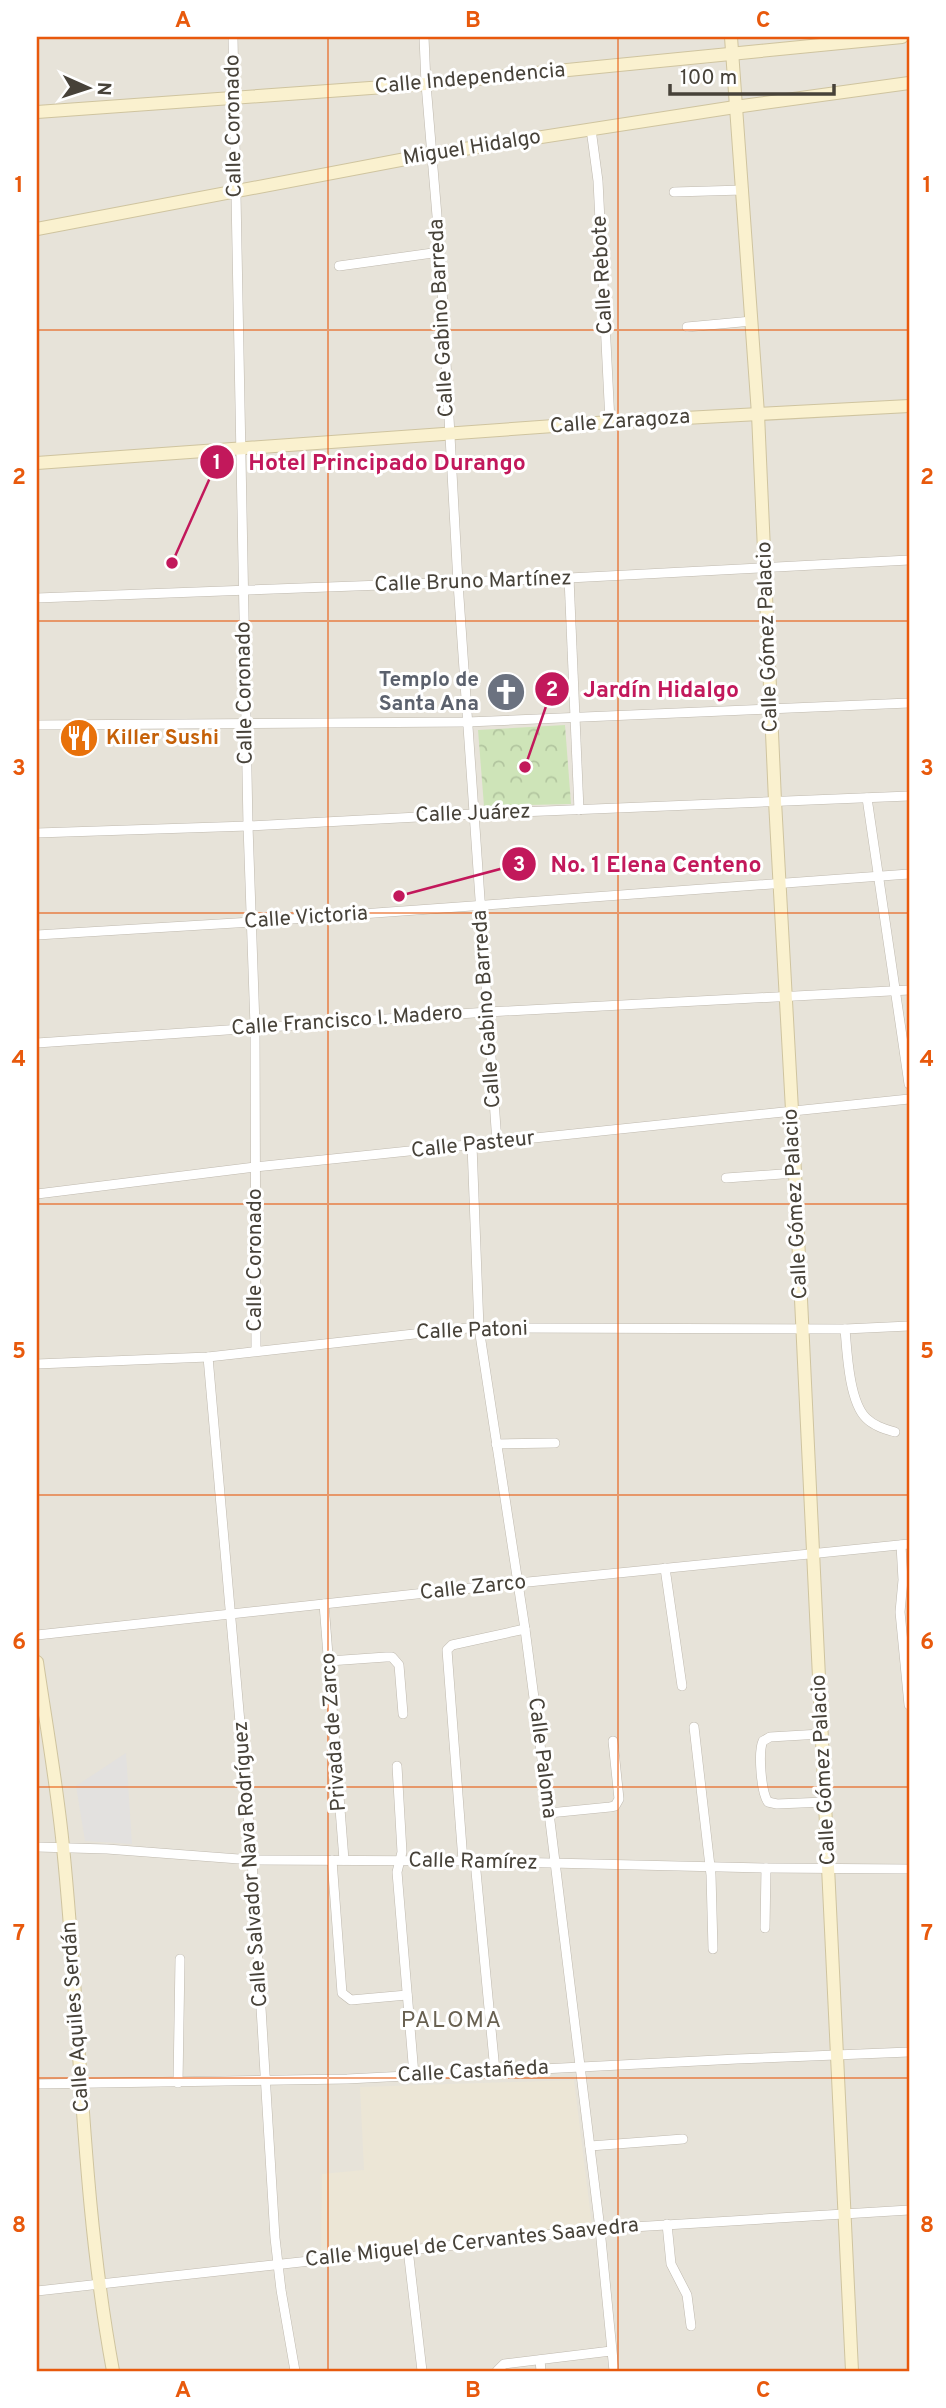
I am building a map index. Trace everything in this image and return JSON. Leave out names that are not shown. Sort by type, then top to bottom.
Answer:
[{"type":"street","name":"Calle Coronado","points":[[233,37],[248,826],[255,1026],[256,1350]]},
{"type":"street","name":"Calle Gabino Barreda","points":[[424,37],[440,252],[467,722],[497,1143]]},
{"type":"street","name":"Calle Gómez Palacio","points":[[731,37],[758,414],[852,2371]]},
{"type":"street","name":"Calle Independencia","points":[[37,112],[426,84],[902,37]]},
{"type":"street","name":"Miguel Hidalgo","points":[[37,229],[432,154],[909,83]]},
{"type":"street","name":"Calle Rebote","points":[[591,129],[598,181],[610,422]]},
{"type":"street","points":[[674,192],[743,190]]},
{"type":"street","points":[[339,266],[440,252]]},
{"type":"street","points":[[687,327],[752,321]]},
{"type":"street","name":"Calle Zaragoza","points":[[37,463],[610,422],[909,406]]},
{"type":"street","name":"Calle Bruno Martínez","points":[[37,598],[458,583],[909,560]]},
{"type":"street","points":[[569,578],[579,810]]},
{"type":"street","points":[[37,725],[467,722],[909,703]]},
{"type":"street","name":"Calle Juárez","points":[[37,833],[909,796]]},
{"type":"street","points":[[867,798],[909,1084]]},
{"type":"street","name":"Calle Victoria","points":[[37,935],[909,874]]},
{"type":"street","name":"Calle Francisco I. Madero","points":[[37,1042],[255,1026],[909,989]]},
{"type":"street","name":"Calle Pasteur","points":[[37,1194],[255,1167],[909,1099]]},
{"type":"street","name":"Calle Paloma","points":[[472,1145],[479,1328],[549,1813],[600,2229],[614,2371]]},
{"type":"street","points":[[726,1178],[795,1173]]},
{"type":"street","name":"Calle Patoni","points":[[37,1364],[208,1357],[458,1328],[845,1329],[909,1326]]},
{"type":"street","points":[[845,1329],[849,1367],[864,1416],[879,1427],[895,1432]]},
{"type":"street","name":"Calle Salvador Nava Rodríguez","points":[[208,1357],[252,1860],[278,2263],[295,2371]]},
{"type":"street","points":[[496,1444],[555,1443]]},
{"type":"street","points":[[905,1545],[900,1612],[909,1705]]},
{"type":"street","name":"Calle Zarco","points":[[37,1635],[517,1583],[905,1545]]},
{"type":"street","points":[[665,1568],[682,1686]]},
{"type":"street","name":"Privada de Zarco","points":[[324,1604],[344,1860]]},
{"type":"street","points":[[463,1861],[448,1647],[521,1629]]},
{"type":"street","points":[[329,1661],[386,1657],[397,1661],[403,1714]]},
{"type":"street","name":"Calle Aquiles Serdán","points":[[37,1662],[63,1848],[80,2083],[100,2284],[113,2371]]},
{"type":"street","points":[[694,1727],[710,1867],[713,1948]]},
{"type":"street","points":[[821,1734],[770,1737],[763,1741],[760,1750],[764,1793],[768,1802],[825,1802]]},
{"type":"street","points":[[549,1813],[610,1807],[617,1803],[619,1799],[613,1741]]},
{"type":"street","points":[[397,1766],[402,1852],[397,1872],[414,2076]]},
{"type":"street","name":"Calle Ramírez","points":[[37,1847],[252,1860],[909,1869]]},
{"type":"street","points":[[332,1860],[341,1987],[345,1997],[357,2000],[407,1995]]},
{"type":"street","points":[[475,1861],[495,2071]]},
{"type":"street","points":[[765,1928],[766,1868]]},
{"type":"street","points":[[178,2083],[180,1959]]},
{"type":"street","name":"Calle Castañeda","points":[[37,2084],[267,2082],[909,2052]]},
{"type":"street","points":[[590,2146],[683,2139]]},
{"type":"street","name":"Calle Miguel de Cervantes Saavedra","points":[[37,2291],[600,2229],[909,2210]]},
{"type":"street","points":[[667,2224],[671,2264],[687,2295],[691,2326]]},
{"type":"street","points":[[408,2249],[422,2371]]},
{"type":"street","points":[[498,2371],[504,2364],[611,2351]]},
{"type":"street","points":[[540,2360],[541,2371]]},
{"type":"shaded area","points":[[37,37],[909,37],[909,2371],[37,2371]]},
{"type":"shaded area","points":[[126,1753],[132,1844],[85,1841],[76,1786]]},
{"type":"shaded area","points":[[574,2080],[592,2226],[321,2251],[322,2174],[364,2170],[360,2087]]},
{"type":"green space","points":[[565,725],[571,804],[484,806],[478,730]]},
{"type":"place","name":"Hotel Principado Durango","points":[[172,563]]},
{"type":"place","name":"Templo de Santa Ana","points":[[506,692]]},
{"type":"place","name":"Killer Sushi","points":[[79,738]]},
{"type":"place","name":"Jardín Hidalgo","points":[[525,767]]},
{"type":"place","name":"No. 1 Elena Centeno","points":[[399,896]]},
{"type":"district","name":"PALOMA","points":[[452,2021]]}]
